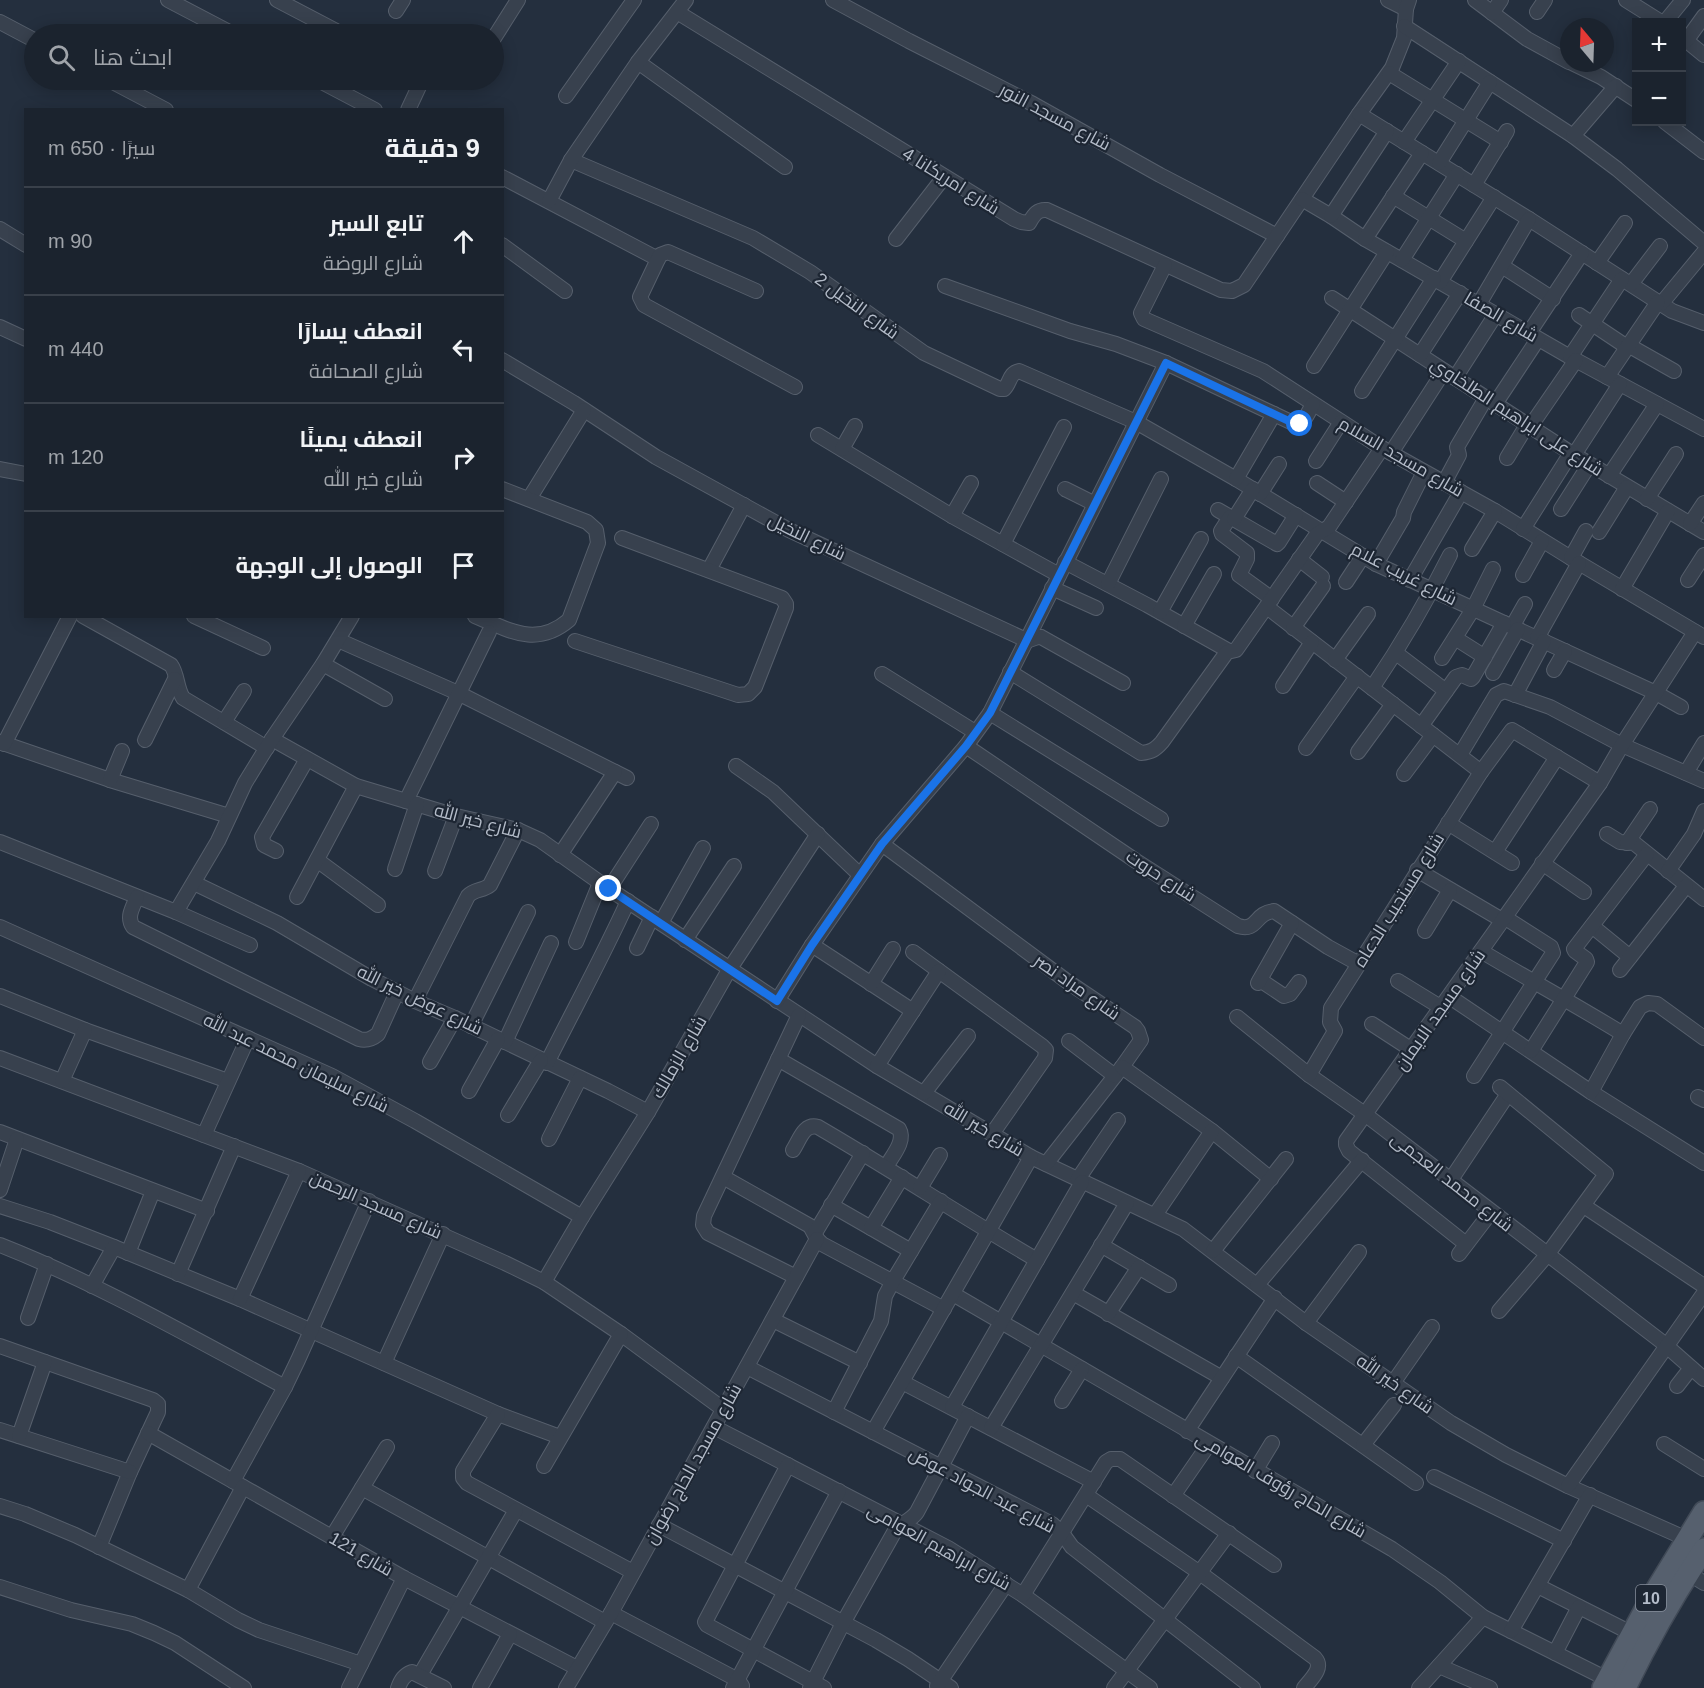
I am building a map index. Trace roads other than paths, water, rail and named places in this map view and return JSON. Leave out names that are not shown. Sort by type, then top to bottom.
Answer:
[{"type":"main road","name":"10","points":[[1612,1685],[1696,1578],[1696,1544],[1704,1512]]},
{"type":"main road","name":"10","points":[[1612,1685],[1631,1634],[1696,1544]]},
{"type":"street","points":[[168,0],[214,24]]},
{"type":"street","points":[[277,0],[323,24]]},
{"type":"street","points":[[503,24],[518,0]]},
{"type":"street","points":[[566,96],[634,0]]},
{"type":"street","points":[[549,201],[571,160],[638,62],[686,0]]},
{"type":"street","name":"شارع مسجد النور","points":[[832,0],[1033,104],[1160,175],[1277,236]]},
{"type":"street","points":[[1277,236],[1359,114],[1389,74],[1398,55],[1404,38],[1408,4],[1388,0]]},
{"type":"street","points":[[1475,0],[1527,39],[1560,57]]},
{"type":"street","points":[[1492,13],[1501,0]]},
{"type":"street","points":[[1536,12],[1545,0]]},
{"type":"street","points":[[1667,18],[1683,0]]},
{"type":"street","points":[[1632,1],[1657,18]]},
{"type":"street","name":"شارع امريكانا 4","points":[[677,12],[1021,222],[1029,223],[1037,212],[1047,210],[1221,290],[1232,291],[1244,285],[1277,236]]},
{"type":"street","points":[[1686,37],[1704,16]]},
{"type":"street","points":[[0,22],[24,35]]},
{"type":"street","points":[[1404,26],[1573,136],[1624,175],[1704,243]]},
{"type":"street","points":[[1686,41],[1704,55]]},
{"type":"street","points":[[1404,142],[1459,61]]},
{"type":"street","points":[[638,62],[785,167]]},
{"type":"street","points":[[1589,72],[1632,97]]},
{"type":"street","points":[[1389,74],[1466,121],[1504,136],[1474,185]]},
{"type":"street","points":[[1439,163],[1490,82]]},
{"type":"street","points":[[1573,136],[1616,86]]},
{"type":"street","points":[[128,90],[162,108]]},
{"type":"street","points":[[337,90],[371,108]]},
{"type":"street","points":[[409,108],[417,90]]},
{"type":"street","points":[[1359,114],[1672,311],[1704,323]]},
{"type":"street","points":[[1670,126],[1704,152]]},
{"type":"street","points":[[1331,216],[1387,131]]},
{"type":"street","points":[[1365,239],[1422,153]]},
{"type":"street","name":"شارع النخيل 2","points":[[571,160],[753,238],[810,272],[924,353],[990,384],[1004,390],[1012,375],[1019,371],[1136,422]]},
{"type":"street","points":[[1401,260],[1457,174]]},
{"type":"street","points":[[896,239],[945,177]]},
{"type":"street","points":[[504,178],[658,259]]},
{"type":"street","points":[[1393,196],[1466,241]]},
{"type":"street","points":[[1362,391],[1494,197]]},
{"type":"street","name":"شارع الصفا","points":[[1302,199],[1387,252],[1573,359],[1704,429]]},
{"type":"street","points":[[1479,304],[1529,219]]},
{"type":"street","points":[[1597,263],[1625,223]]},
{"type":"street","points":[[0,229],[24,244]]},
{"type":"street","points":[[504,246],[565,291]]},
{"type":"street","points":[[1507,458],[1573,359],[1592,324],[1626,281],[1660,246]]},
{"type":"street","points":[[1314,366],[1387,252]]},
{"type":"street","points":[[1607,377],[1660,303],[1704,252]]},
{"type":"street","points":[[756,291],[670,253],[662,254],[658,259],[640,294],[642,303],[795,387]]},
{"type":"street","points":[[1444,483],[1459,455],[1457,447],[1534,336],[1552,299],[1582,253]]},
{"type":"street","name":"شارع مسجد السلام","points":[[1165,265],[1141,313],[1144,319],[1263,371],[1387,450],[1495,511],[1699,635]]},
{"type":"street","points":[[1502,266],[1552,299]]},
{"type":"street","points":[[945,286],[1166,363],[1295,424],[1304,421],[1313,404]]},
{"type":"street","points":[[1420,355],[1460,293]]},
{"type":"street","name":"شارع على ابراهيم الطلخاوي","points":[[1332,298],[1589,465],[1704,532]]},
{"type":"street","points":[[1065,562],[1229,651],[1236,650],[1317,534],[1329,527],[1346,502],[1496,314]]},
{"type":"street","points":[[1579,315],[1628,346],[1674,371]]},
{"type":"street","points":[[0,327],[24,338]]},
{"type":"street","name":"شارع النخيل","points":[[504,361],[656,457],[809,539],[1026,640],[1041,637],[1123,683]]},
{"type":"street","points":[[777,1001],[812,945],[882,844],[966,746],[990,713],[1166,363]]},
{"type":"street","points":[[1523,529],[1620,384]]},
{"type":"street","points":[[1610,476],[1657,404]]},
{"type":"street","points":[[529,499],[584,410]]},
{"type":"street","points":[[1236,479],[1274,414]]},
{"type":"street","name":"شارع غريب علام","points":[[1136,422],[1236,479],[1376,564],[1541,639],[1682,707]]},
{"type":"street","points":[[1316,461],[1341,422]]},
{"type":"street","points":[[842,449],[855,426]]},
{"type":"street","points":[[1003,544],[1064,427]]},
{"type":"street","points":[[818,435],[1003,544],[1096,608]]},
{"type":"street","points":[[1647,498],[1676,454]]},
{"type":"street","points":[[1279,464],[1256,491],[1227,515],[1221,531],[1246,553],[1247,559],[1239,574],[1293,628],[1481,771]]},
{"type":"street","points":[[1561,509],[1589,465]]},
{"type":"street","points":[[0,469],[24,474]]},
{"type":"street","points":[[1376,564],[1403,518],[1424,472]]},
{"type":"street","points":[[1108,585],[1161,479]]},
{"type":"street","points":[[952,516],[971,483]]},
{"type":"street","points":[[1317,483],[1346,502]]},
{"type":"street","points":[[1515,695],[1575,561],[1592,532],[1627,487]]},
{"type":"street","points":[[1065,489],[1095,504]]},
{"type":"street","points":[[480,618],[525,635],[537,636],[560,628],[569,620],[598,543],[596,530],[587,522],[504,490]]},
{"type":"street","points":[[1410,580],[1461,492]]},
{"type":"street","points":[[1690,524],[1704,502]]},
{"type":"street","points":[[709,570],[744,505]]},
{"type":"street","points":[[1472,549],[1495,511]]},
{"type":"street","points":[[1622,589],[1668,511]]},
{"type":"street","points":[[1227,515],[1277,544],[1296,515]]},
{"type":"street","points":[[576,641],[738,695],[748,694],[755,687],[786,608],[784,601],[779,596],[622,538]]},
{"type":"street","points":[[1160,612],[1202,539]]},
{"type":"street","points":[[1523,575],[1542,541]]},
{"type":"street","points":[[1372,688],[1396,653],[1450,555]]},
{"type":"street","points":[[1688,580],[1704,555]]},
{"type":"street","points":[[1346,582],[1363,556]]},
{"type":"street","points":[[1293,628],[1322,581],[1299,559]]},
{"type":"street","points":[[1443,658],[1473,609],[1493,569]]},
{"type":"street","points":[[1184,626],[1214,574]]},
{"type":"street","points":[[1493,673],[1512,626],[1525,604]]},
{"type":"street","points":[[1335,660],[1368,614]]},
{"type":"street","points":[[69,618],[2,743],[110,780],[229,816]]},
{"type":"street","name":"شارع خير الله","points":[[87,618],[171,665],[183,698],[224,722],[307,759],[356,786],[456,816],[518,830],[540,840],[729,970],[924,1094],[1031,1157],[1183,1229],[1306,1323],[1460,1428],[1506,1455],[1696,1544]]},
{"type":"street","points":[[198,618],[263,648]]},
{"type":"street","points":[[176,912],[218,841],[245,783],[351,618]]},
{"type":"street","points":[[1421,726],[1459,675],[1468,679],[1473,677],[1485,657],[1512,626]]},
{"type":"street","points":[[395,870],[411,803],[458,693],[489,632]]},
{"type":"street","name":"شارع مسجد الايمان","points":[[1491,1212],[1462,1249],[1349,1151],[1341,1138],[1366,1115],[1599,783],[1656,693],[1699,635]]},
{"type":"street","points":[[1455,638],[1485,657]]},
{"type":"street","points":[[338,639],[458,693],[621,775],[560,855]]},
{"type":"street","points":[[1283,687],[1312,642]]},
{"type":"street","points":[[1010,672],[1141,753],[1156,749],[1229,651]]},
{"type":"street","points":[[1554,670],[1565,651]]},
{"type":"street","points":[[1396,653],[1446,691]]},
{"type":"street","points":[[323,664],[385,699]]},
{"type":"street","points":[[882,674],[975,732]]},
{"type":"street","points":[[1306,748],[1357,676]]},
{"type":"street","points":[[145,740],[175,679]]},
{"type":"street","points":[[224,722],[244,691]]},
{"type":"street","points":[[1460,755],[1496,695],[1504,691],[1550,707],[1622,745],[1704,781]]},
{"type":"street","points":[[1358,752],[1393,704]]},
{"type":"street","points":[[990,713],[1161,819]]},
{"type":"street","name":"شارع مستجيب الدعاه","points":[[1309,1075],[1335,1031],[1330,1022],[1331,1008],[1481,771],[1512,729],[1557,757]]},
{"type":"street","points":[[1404,774],[1433,735]]},
{"type":"street","points":[[1686,773],[1704,743]]},
{"type":"street","name":"شارع حروت","points":[[966,746],[1136,861],[1238,926],[1250,927],[1263,913],[1271,911],[1359,964]]},
{"type":"street","points":[[110,780],[122,751]]},
{"type":"street","points":[[1495,852],[1557,757],[1599,783]]},
{"type":"street","points":[[276,851],[264,845],[262,837],[264,831],[307,759]]},
{"type":"street","points":[[736,766],[774,792],[860,875]]},
{"type":"street","points":[[297,897],[356,786]]},
{"type":"street","points":[[1627,843],[1650,809]]},
{"type":"street","points":[[1668,871],[1694,834],[1704,811]]},
{"type":"street","points":[[435,871],[456,816]]},
{"type":"street","points":[[1448,823],[1512,863]]},
{"type":"street","points":[[576,942],[604,886],[651,824]]},
{"type":"street","points":[[415,1001],[468,896],[490,885],[518,830]]},
{"type":"street","name":"شارع الزمالك","points":[[544,1282],[648,1112],[729,970],[818,834]]},
{"type":"street","points":[[1607,834],[1620,842],[1634,843],[1704,899]]},
{"type":"street","points":[[0,842],[176,912],[250,945]]},
{"type":"street","name":"شارع مراد نصر","points":[[882,844],[1138,1031],[1141,1040],[1046,1164]]},
{"type":"street","points":[[637,948],[703,848]]},
{"type":"street","points":[[1531,1051],[1587,961],[1575,951],[1575,948],[1647,854]]},
{"type":"street","points":[[317,860],[378,905]]},
{"type":"street","points":[[1542,863],[1584,892]]},
{"type":"street","points":[[685,940],[734,866]]},
{"type":"street","points":[[1417,870],[1552,948],[1553,954],[1474,1076]]},
{"type":"street","name":"شارع عوض خير الله","points":[[194,883],[277,923],[397,992],[648,1112]]},
{"type":"street","points":[[1620,970],[1686,886]]},
{"type":"street","points":[[1425,931],[1450,890]]},
{"type":"street","points":[[137,897],[130,916],[133,927],[359,1039],[366,1040],[378,1034],[397,992]]},
{"type":"street","points":[[508,1115],[572,1013],[606,949],[627,901]]},
{"type":"street","points":[[471,1026],[528,912]]},
{"type":"street","points":[[1292,923],[1259,981],[1284,996],[1290,994],[1299,982]]},
{"type":"street","points":[[1592,926],[1630,957]]},
{"type":"street","name":"شارع سليمان محمد عبد الله","points":[[0,927],[332,1076],[582,1217]]},
{"type":"street","points":[[469,1091],[502,1041],[551,943]]},
{"type":"street","points":[[812,945],[913,1011]]},
{"type":"street","points":[[871,984],[893,949]]},
{"type":"street","points":[[1481,951],[1623,1034]]},
{"type":"street","points":[[913,952],[1046,1050],[1044,1058],[992,1134]]},
{"type":"street","points":[[878,1066],[939,971]]},
{"type":"street","points":[[1398,981],[1446,1002],[1502,1032],[1704,1163]]},
{"type":"street","points":[[0,996],[86,1030],[228,1081]]},
{"type":"street","points":[[1592,1092],[1623,1034],[1644,1005],[1657,1004],[1704,1038]]},
{"type":"street","points":[[796,1277],[708,1233],[703,1225],[704,1216],[799,1015]]},
{"type":"street","name":"شارع محمد العجمى","points":[[1237,1017],[1309,1075],[1366,1115],[1662,1342],[1704,1379]]},
{"type":"street","points":[[430,1062],[455,1018]]},
{"type":"street","points":[[1372,1024],[1412,1050]]},
{"type":"street","points":[[62,1081],[86,1030]]},
{"type":"street","points":[[924,1094],[968,1036]]},
{"type":"street","points":[[204,1135],[248,1038]]},
{"type":"street","points":[[1069,1041],[1212,1131],[1270,1179]]},
{"type":"street","name":"شارع مسجد الرحمن","points":[[0,1058],[299,1171],[544,1282],[621,1334],[723,1409]]},
{"type":"street","points":[[778,1059],[899,1129],[902,1140],[886,1167]]},
{"type":"street","points":[[549,1138],[580,1078]]},
{"type":"street","points":[[1450,1181],[1504,1090],[1605,1173],[1606,1176],[1547,1255],[1499,1311]]},
{"type":"street","points":[[952,1407],[1037,1260],[1080,1180],[1118,1120]]},
{"type":"street","points":[[794,1150],[805,1129],[813,1125],[818,1127],[1037,1260]]},
{"type":"street","points":[[1155,1215],[1212,1131]]},
{"type":"street","points":[[0,1132],[207,1211]]},
{"type":"street","points":[[0,1190],[17,1139]]},
{"type":"street","points":[[178,1274],[234,1146]]},
{"type":"street","name":"شارع مسجد الحاج رضوان","points":[[566,1688],[608,1618],[714,1427],[796,1277],[831,1205],[862,1153]]},
{"type":"street","points":[[920,1188],[940,1155]]},
{"type":"street","points":[[873,1432],[1031,1157]]},
{"type":"street","points":[[1213,1251],[1286,1159]]},
{"type":"street","points":[[1257,1285],[1362,1160]]},
{"type":"street","points":[[240,1299],[299,1171]]},
{"type":"street","points":[[723,1177],[810,1226],[822,1244],[944,1308]]},
{"type":"street","points":[[871,1228],[902,1177]]},
{"type":"street","points":[[128,1253],[153,1191]]},
{"type":"street","points":[[188,1590],[312,1331],[369,1201]]},
{"type":"street","points":[[834,1412],[881,1321],[885,1296],[941,1201]]},
{"type":"street","points":[[990,1428],[1127,1203]]},
{"type":"street","points":[[831,1205],[911,1251]]},
{"type":"street","points":[[0,1206],[50,1222],[114,1247],[240,1299],[498,1414],[560,1437]]},
{"type":"street","points":[[1584,1206],[1704,1286]]},
{"type":"street","points":[[384,1363],[442,1234]]},
{"type":"street","points":[[0,1245],[92,1286],[285,1387]]},
{"type":"street","points":[[1101,1245],[1169,1285]]},
{"type":"street","points":[[92,1286],[114,1247]]},
{"type":"street","points":[[1306,1323],[1359,1252]]},
{"type":"street","points":[[28,1318],[47,1264]]},
{"type":"street","points":[[1108,1314],[1139,1268]]},
{"type":"street","points":[[1073,1293],[1222,1378]]},
{"type":"street","points":[[1568,1485],[1704,1293]]},
{"type":"street","name":"شارع الحاج رؤوف العوامى","points":[[953,1294],[1343,1520],[1440,1582],[1483,1617],[1612,1685]]},
{"type":"street","points":[[1187,1431],[1275,1298]]},
{"type":"street","points":[[773,1320],[860,1363]]},
{"type":"street","points":[[1394,1383],[1432,1327]]},
{"type":"street","points":[[544,1466],[621,1334]]},
{"type":"street","points":[[0,1346],[156,1401],[158,1404],[158,1412],[99,1547]]},
{"type":"street","points":[[1236,1356],[1416,1483]]},
{"type":"street","points":[[19,1436],[45,1362]]},
{"type":"street","name":"شارع عبد الجواد عوض","points":[[747,1367],[1052,1524],[1072,1547],[1253,1688]]},
{"type":"street","points":[[1677,1386],[1691,1368]]},
{"type":"street","points":[[1062,1401],[1082,1369]]},
{"type":"street","points":[[902,1382],[1094,1482]]},
{"type":"street","points":[[1362,1445],[1394,1405]]},
{"type":"street","points":[[498,1414],[466,1465],[463,1478],[473,1487],[633,1572]]},
{"type":"street","points":[[788,1465],[705,1622],[816,1686],[843,1623],[900,1524],[911,1519],[918,1512],[968,1416]]},
{"type":"street","name":"شارع ابراهيم العوامى","points":[[714,1427],[948,1548],[1023,1595],[1150,1688]]},
{"type":"street","points":[[0,1430],[130,1472]]},
{"type":"street","name":"شارع 121","points":[[148,1433],[404,1578],[577,1668]]},
{"type":"street","points":[[1255,1471],[1272,1443]]},
{"type":"street","points":[[1173,1496],[1209,1444]]},
{"type":"street","points":[[1664,1444],[1704,1468]]},
{"type":"street","points":[[332,1537],[387,1447]]},
{"type":"street","points":[[1023,1595],[1094,1482],[1109,1460],[1114,1458],[1120,1459],[1274,1564]]},
{"type":"street","points":[[1434,1476],[1564,1541]]},
{"type":"street","points":[[362,1488],[487,1557],[738,1685],[753,1651],[839,1491]]},
{"type":"street","points":[[1086,1495],[1200,1573],[1317,1660],[1318,1670],[1304,1688]]},
{"type":"street","points":[[1511,1631],[1590,1496]]},
{"type":"street","points":[[0,1506],[50,1524],[99,1547],[188,1590],[259,1630],[360,1664]]},
{"type":"street","points":[[420,1674],[516,1510]]},
{"type":"street","points":[[659,1524],[908,1659],[943,1686],[1006,1584]]},
{"type":"street","points":[[1114,1688],[1229,1533]]},
{"type":"street","points":[[349,1688],[404,1578]]},
{"type":"street","points":[[1538,1586],[1631,1634]]},
{"type":"street","points":[[0,1587],[71,1610],[132,1624],[154,1633],[185,1649],[240,1687]]},
{"type":"street","points":[[1555,1653],[1579,1607]]},
{"type":"street","points":[[1419,1688],[1483,1617]]},
{"type":"street","points":[[480,1688],[510,1634]]},
{"type":"street","points":[[1439,1666],[1491,1688]]},
{"type":"street","points":[[398,1688],[401,1680],[412,1672],[444,1688]]}]
